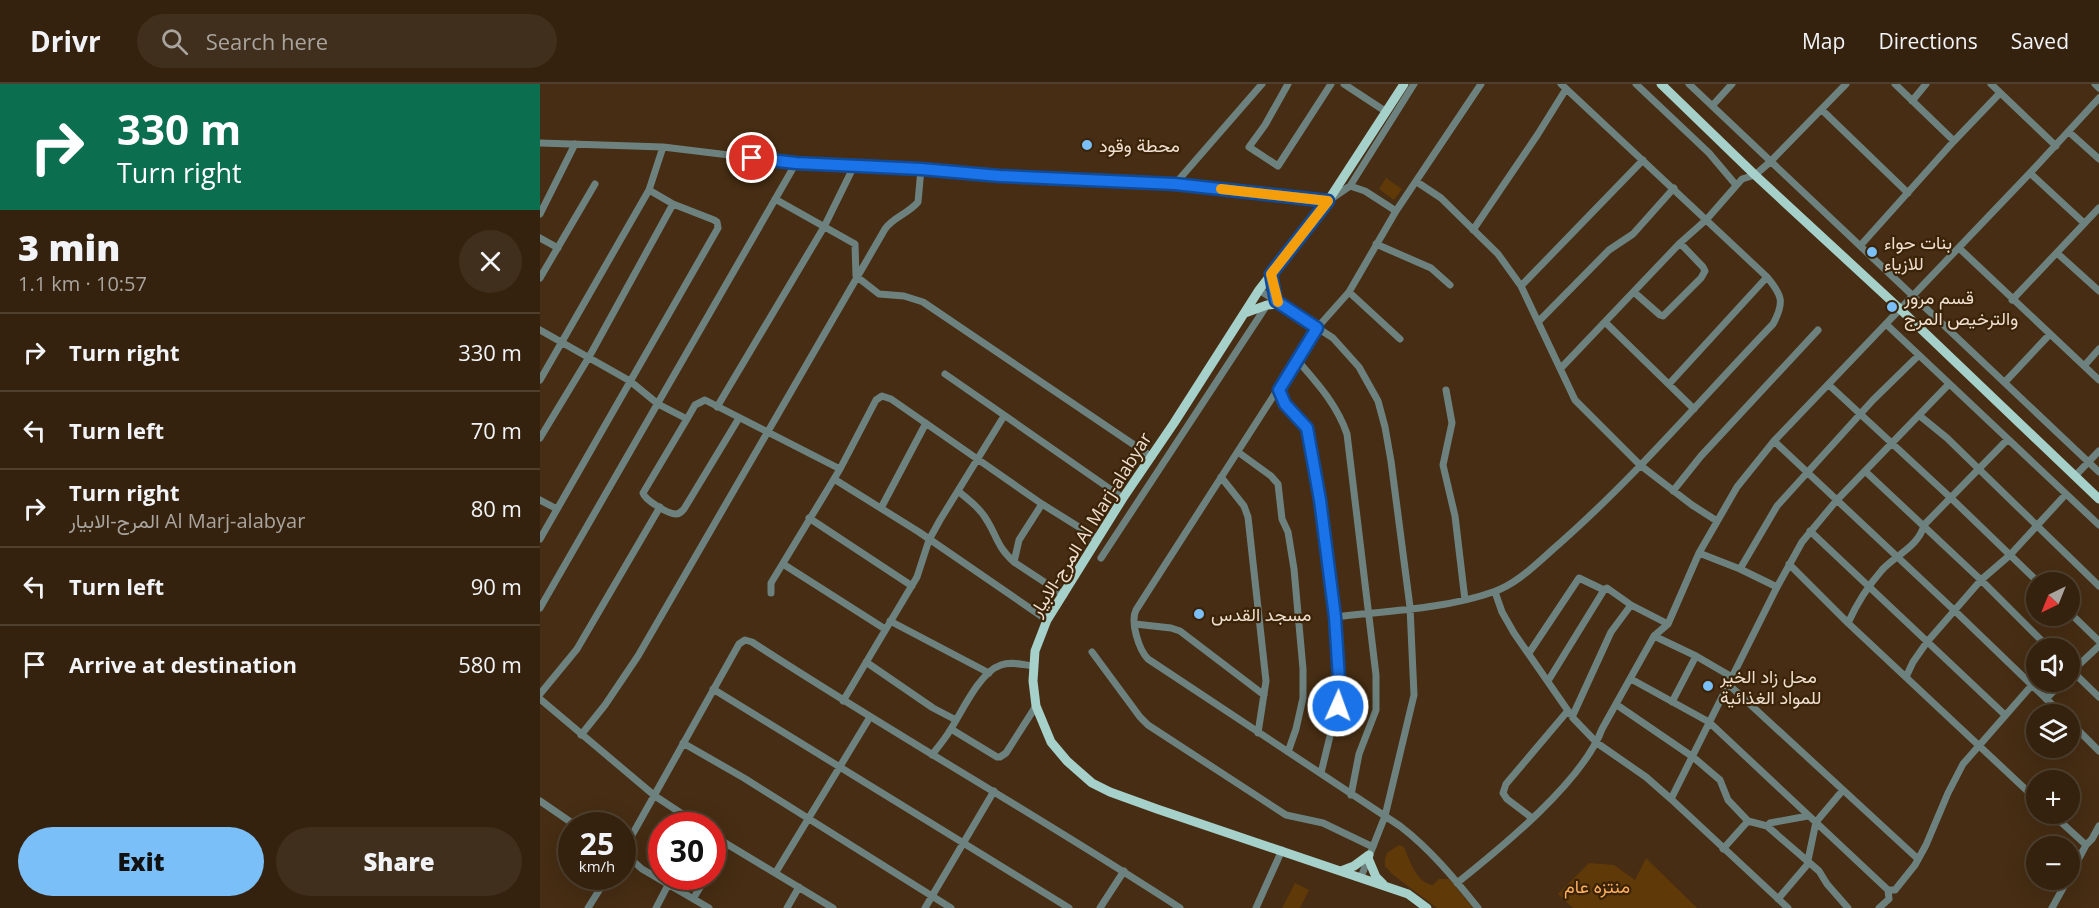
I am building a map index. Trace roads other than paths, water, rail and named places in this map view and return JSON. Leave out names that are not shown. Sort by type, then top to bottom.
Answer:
[{"type":"main road","name":"المرج-الابيار Al Marj-alabyar","points":[[1404,84],[1328,201],[1259,290],[1152,457],[1123,498],[1047,620],[1035,651],[1033,689],[1036,706],[1051,742],[1067,761],[1092,783],[1157,809],[1408,894],[1427,908]]},
{"type":"main road","points":[[1660,84],[2099,499]]},
{"type":"main road","points":[[1245,313],[1275,303],[1271,274]]},
{"type":"main road","points":[[1341,871],[1354,866],[1370,854],[1376,877],[1384,886]]},
{"type":"street","points":[[1175,184],[1262,84]]},
{"type":"street","points":[[1288,84],[1265,125],[1249,147],[1278,166],[1331,84]]},
{"type":"street","points":[[540,142],[663,147],[796,163],[1175,184],[1328,201],[1350,186],[1414,84]]},
{"type":"street","points":[[1478,908],[1418,839],[1145,656],[1133,615],[1298,361],[1317,328],[1349,292],[1396,211],[1481,84]]},
{"type":"street","points":[[1636,84],[1709,153],[1736,185]]},
{"type":"street","points":[[1689,84],[2099,472]]},
{"type":"street","points":[[1712,106],[1732,84]]},
{"type":"street","points":[[1561,368],[1635,293],[1680,243],[1707,219],[1742,179],[1755,175],[1770,162],[1846,84]]},
{"type":"street","points":[[1895,84],[1954,141]]},
{"type":"street","points":[[1912,100],[1926,84]]},
{"type":"street","points":[[1991,84],[2055,146]]},
{"type":"street","points":[[2095,84],[2099,88]]},
{"type":"street","points":[[1349,86],[1385,111]]},
{"type":"street","points":[[1335,617],[1465,600],[1495,592],[1526,573],[1579,526],[1640,465],[1773,324],[1780,312],[1779,291],[1767,277],[1564,86],[1538,134],[1473,230]]},
{"type":"street","points":[[1860,246],[2000,93]]},
{"type":"street","points":[[1457,883],[1532,818],[1569,780],[1597,743],[1602,729],[1654,636],[1668,624],[1698,553],[1737,487],[1774,441],[1914,296],[2099,98]]},
{"type":"street","points":[[1822,110],[1908,193]]},
{"type":"street","points":[[2069,132],[2099,159]]},
{"type":"street","points":[[540,214],[575,144]]},
{"type":"street","points":[[540,380],[649,190],[663,147]]},
{"type":"street","points":[[1521,285],[1643,160]]},
{"type":"street","points":[[540,608],[796,163]]},
{"type":"street","points":[[717,407],[824,227],[854,166]]},
{"type":"street","points":[[581,735],[605,705],[638,656],[889,222],[903,215],[918,202],[921,169]]},
{"type":"street","points":[[2030,173],[2084,223]]},
{"type":"street","points":[[1417,182],[1441,198],[1498,254],[1521,285],[1575,400],[1640,465],[1717,521]]},
{"type":"street","points":[[540,278],[595,184]]},
{"type":"street","points":[[1350,186],[1365,191],[1396,211]]},
{"type":"street","points":[[1538,322],[1609,250],[1633,234],[1674,188]]},
{"type":"street","points":[[540,539],[718,228],[714,220],[673,204],[649,190]]},
{"type":"street","points":[[775,199],[855,244],[856,276]]},
{"type":"street","points":[[540,438],[589,357],[673,204]]},
{"type":"street","points":[[2013,300],[2099,208]]},
{"type":"street","points":[[540,238],[558,248]]},
{"type":"street","points":[[1635,293],[1660,315],[1664,315],[1701,278],[1705,271],[1703,267],[1680,243]]},
{"type":"street","points":[[1376,244],[1431,268],[1450,285]]},
{"type":"street","points":[[1959,248],[2099,380]]},
{"type":"street","points":[[2057,253],[2099,291]]},
{"type":"street","points":[[856,276],[879,294],[904,296],[922,302],[942,314],[1152,457]]},
{"type":"street","points":[[1669,384],[1767,277]]},
{"type":"street","points":[[1259,290],[1275,303],[1337,342],[1359,367],[1378,401],[1391,461],[1410,607],[1413,702],[1385,816],[1361,878]]},
{"type":"street","points":[[1349,292],[1400,339]]},
{"type":"street","points":[[1101,558],[1275,303]]},
{"type":"street","points":[[1606,323],[1694,409]]},
{"type":"street","points":[[1886,324],[1948,385],[2099,525]]},
{"type":"street","points":[[540,330],[630,381],[658,404],[687,419]]},
{"type":"street","points":[[1673,491],[1701,456],[1818,330]]},
{"type":"street","points":[[2005,382],[2050,334]]},
{"type":"street","points":[[2084,366],[2099,349]]},
{"type":"street","points":[[1740,569],[1777,506],[1809,468],[1918,356]]},
{"type":"street","points":[[1298,361],[1328,395],[1347,434],[1376,675],[1377,703],[1374,718],[1359,754],[1352,795]]},
{"type":"street","points":[[945,374],[1123,498]]},
{"type":"street","points":[[1829,385],[2028,572]]},
{"type":"street","points":[[1671,799],[1777,587],[1810,531],[1948,385]]},
{"type":"street","points":[[1279,390],[1285,404],[1307,428],[1320,500],[1335,617],[1340,695],[1321,773]]},
{"type":"street","points":[[1446,390],[1452,423],[1443,465],[1455,516],[1465,600]]},
{"type":"street","points":[[771,593],[771,584],[840,469],[864,420],[879,397],[885,396],[1042,504],[1098,539]]},
{"type":"street","points":[[739,418],[681,513],[674,514],[644,498],[643,494],[695,405],[705,400],[840,469]]},
{"type":"street","points":[[843,701],[912,586],[921,569],[929,540],[1004,416]]},
{"type":"street","points":[[1920,416],[1947,438],[2099,586]]},
{"type":"street","points":[[881,508],[926,423]]},
{"type":"street","points":[[1174,423],[1186,431]]},
{"type":"street","points":[[1848,622],[1868,586],[1896,557],[1918,539],[1924,525],[1952,499],[2008,439]]},
{"type":"street","points":[[1774,441],[2026,679]]},
{"type":"street","points":[[2075,476],[2099,451]]},
{"type":"street","points":[[1238,452],[1271,476],[1278,484],[1282,519],[1288,532],[1294,569],[1303,669],[1303,698],[1288,752]]},
{"type":"street","points":[[1865,471],[1924,525],[2039,638]]},
{"type":"street","points":[[1221,477],[1244,506],[1248,517],[1266,681],[1258,733]]},
{"type":"street","points":[[834,479],[1047,620]]},
{"type":"street","points":[[958,491],[975,504],[984,515],[997,543],[1014,561],[1064,595]]},
{"type":"street","points":[[1906,677],[1927,642],[1981,580],[2010,555],[2066,494]]},
{"type":"street","points":[[540,500],[558,509]]},
{"type":"street","points":[[1014,561],[1019,540],[1042,504]]},
{"type":"street","points":[[540,694],[577,650],[660,507]]},
{"type":"street","points":[[809,519],[912,586]]},
{"type":"street","points":[[1810,531],[2005,715]]},
{"type":"street","points":[[1698,553],[1740,569],[1777,587]]},
{"type":"street","points":[[783,564],[885,629]]},
{"type":"street","points":[[1789,564],[2026,790]]},
{"type":"street","points":[[1529,653],[1579,578],[1604,590],[1607,588],[1631,605],[1668,624]]},
{"type":"street","points":[[1548,681],[1604,590]]},
{"type":"street","points":[[1495,592],[1502,612],[1514,633],[1573,715],[1597,743],[1646,777],[1788,908]]},
{"type":"street","points":[[1573,715],[1611,632],[1631,605]]},
{"type":"street","points":[[890,621],[989,673]]},
{"type":"street","points":[[2080,623],[2099,641]]},
{"type":"street","points":[[1135,624],[1180,631],[1264,694]]},
{"type":"street","points":[[1654,636],[1696,656],[1730,680],[1918,859]]},
{"type":"street","points":[[636,830],[713,689],[739,644],[745,640],[752,642],[843,701],[1124,871],[1180,908]]},
{"type":"street","points":[[2080,663],[2099,646]]},
{"type":"street","points":[[1092,652],[1140,717],[1167,738],[1286,815],[1323,823],[1370,854]]},
{"type":"street","points":[[1672,702],[1696,656]]},
{"type":"street","points":[[866,662],[933,708],[956,720]]},
{"type":"street","points":[[932,755],[989,673],[1001,665],[1034,666]]},
{"type":"street","points":[[1631,679],[1710,722],[1888,890],[1895,891],[1918,859],[1963,764],[2026,692]]},
{"type":"street","points":[[2080,679],[2099,697]]},
{"type":"street","points":[[713,689],[1069,908]]},
{"type":"street","points":[[2039,692],[2051,704]]},
{"type":"street","points":[[2046,699],[2053,692]]},
{"type":"street","points":[[541,703],[655,796],[679,812]]},
{"type":"street","points":[[1617,705],[1693,757],[1720,780],[1728,800],[1748,821],[1767,826],[1809,862],[1821,873],[1827,884],[1848,908]]},
{"type":"street","points":[[951,729],[1000,757],[1006,753],[1036,706]]},
{"type":"street","points":[[1532,818],[1507,799],[1503,793],[1506,784],[1566,713],[1573,715]]},
{"type":"street","points":[[776,872],[870,717]]},
{"type":"street","points":[[2080,732],[2099,751]]},
{"type":"street","points":[[683,743],[810,818],[951,908]]},
{"type":"street","points":[[1778,899],[1809,862],[1816,822],[1843,790]]},
{"type":"street","points":[[925,908],[994,791]]},
{"type":"street","points":[[540,801],[558,813]]},
{"type":"street","points":[[1767,826],[1770,823],[1808,816]]},
{"type":"street","points":[[1723,849],[1748,821]]},
{"type":"street","points":[[2063,824],[2086,845]]},
{"type":"street","points":[[2080,856],[2086,845],[2096,841],[2099,826]]},
{"type":"street","points":[[727,844],[833,908]]},
{"type":"street","points":[[1256,908],[1282,850]]},
{"type":"street","points":[[1100,908],[1124,871]]},
{"type":"street","points":[[787,908],[799,887]]},
{"type":"street","points":[[588,908],[599,890]]},
{"type":"street","points":[[656,908],[665,890]]},
{"type":"street","points":[[678,890],[709,908]]},
{"type":"street","points":[[693,898],[698,890]]},
{"type":"street","points":[[1879,908],[1889,899],[1888,890]]},
{"type":"street","points":[[2052,908],[2062,890]]},
{"type":"place","name":"محطة وقود","points":[[1087,145]]},
{"type":"place","name":"بنات حواء للازياء","points":[[1872,252]]},
{"type":"place","name":"قسم مرور والترخيص المرج","points":[[1892,307]]},
{"type":"place","name":"مسجد القدس","points":[[1199,614]]},
{"type":"place","name":"محل زاد الخير للمواد الغذائية","points":[[1708,686]]},
{"type":"park label","name":"منتزه عام","points":[[1597,886]]}]
